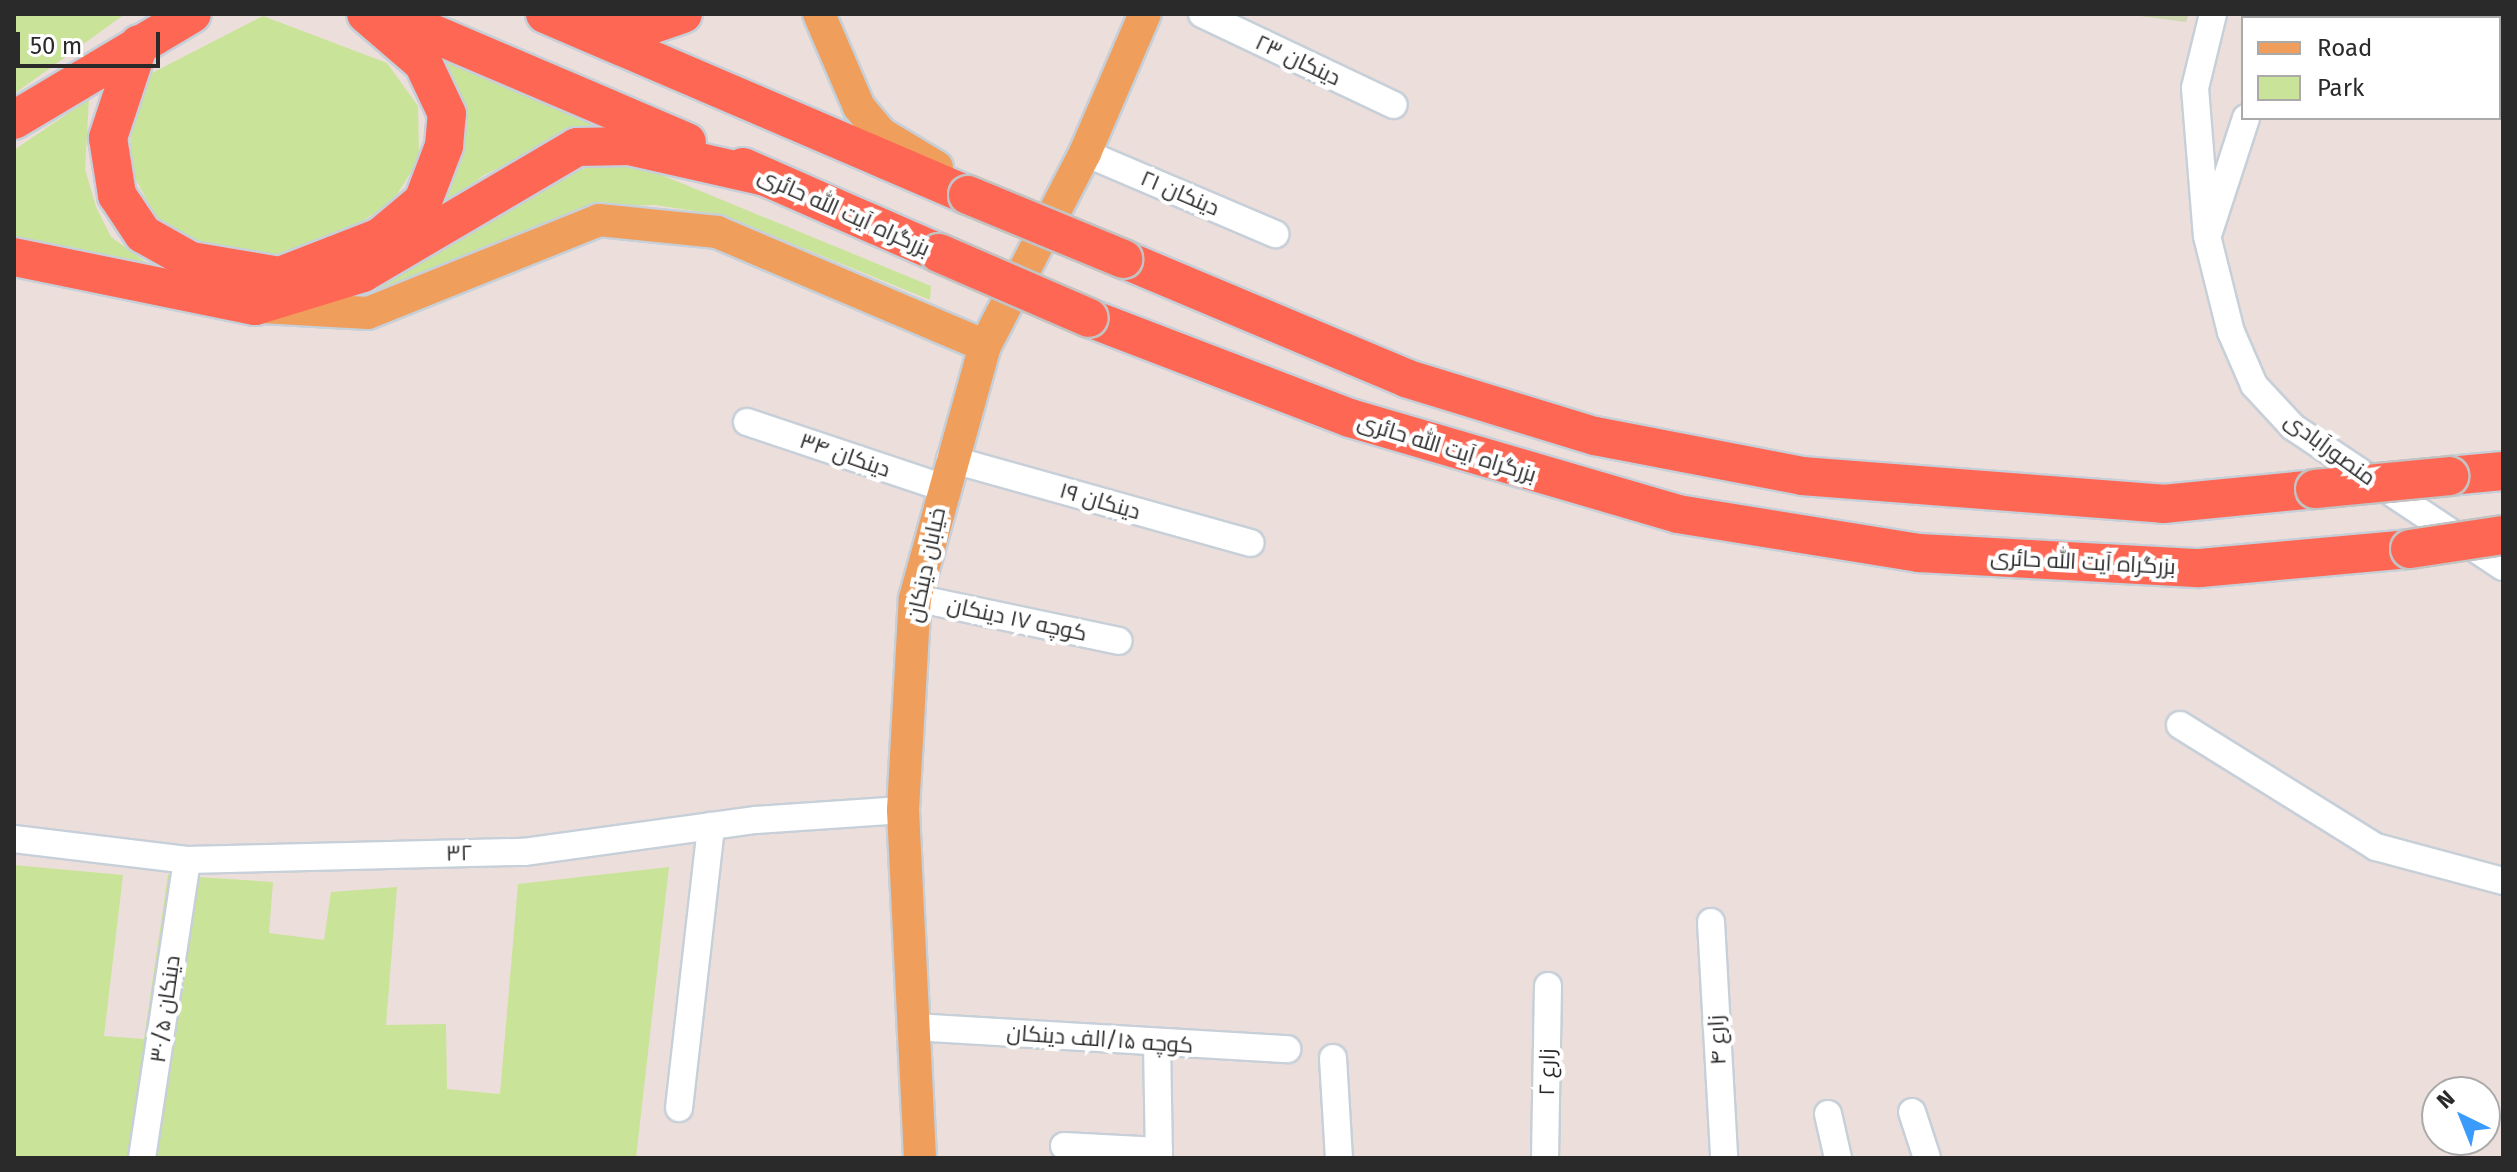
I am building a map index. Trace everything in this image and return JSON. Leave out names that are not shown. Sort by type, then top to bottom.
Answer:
[{"type":"highway","points":[[14,120],[192,14]]},
{"type":"highway","points":[[139,44],[108,138],[117,195],[143,234],[191,261],[280,276],[380,237],[423,201],[444,146],[447,114],[423,63],[366,14]]},
{"type":"highway","name":"بزرگراه آیت الله حائری","points":[[387,14],[458,40],[1089,318],[1350,418],[1678,514],[1919,553],[2200,568],[2410,549],[2503,535]]},
{"type":"highway","points":[[545,14],[1029,222],[1408,379],[1595,436],[1802,476],[2163,504],[2503,471]]},
{"type":"highway","points":[[572,14],[645,27],[683,14]]},
{"type":"highway","points":[[14,257],[255,306],[363,273],[577,147],[629,146],[765,177]]},
{"type":"main road","points":[[819,14],[839,72],[882,134],[1029,222]]},
{"type":"main road","name":"خیابان دینکان","points":[[920,1158],[903,810],[915,598],[947,473],[985,346],[1085,153],[1145,14]]},
{"type":"main road","points":[[255,306],[368,313],[599,220],[717,232],[985,346]]},
{"type":"street","name":"۲۳ دینکان","points":[[1202,14],[1394,105]]},
{"type":"street","name":"منصورآبادی","points":[[2213,14],[2195,88],[2207,236],[2231,332],[2254,385],[2293,427],[2503,567]]},
{"type":"street","points":[[2207,236],[2245,120]]},
{"type":"street","name":"۲۱ دینکان","points":[[1085,153],[1275,234]]},
{"type":"street","name":"۳۴ دینکان","points":[[747,422],[947,473]]},
{"type":"street","name":"۱۹ دینکان","points":[[947,473],[1250,543]]},
{"type":"street","name":"کوچه ۱۷ دینکان","points":[[915,598],[1119,641]]},
{"type":"street","points":[[2180,725],[2376,847],[2503,881]]},
{"type":"street","name":"۳۲","points":[[14,839],[187,860],[524,852],[711,826],[903,810]]},
{"type":"street","points":[[679,1108],[711,826]]},
{"type":"street","name":"۳۰/۵ دینکان","points":[[142,1158],[187,860]]},
{"type":"street","name":"۴ زارع","points":[[1711,922],[1724,1158]]},
{"type":"street","name":"۲ زارع","points":[[1545,1158],[1548,986]]},
{"type":"street","name":"کوچه ۱۵/الف دینکان","points":[[914,1027],[1287,1049]]},
{"type":"street","points":[[1064,1146],[1159,1154],[1157,1043]]},
{"type":"street","points":[[1333,1058],[1339,1158]]},
{"type":"street","points":[[1912,1112],[1927,1158]]},
{"type":"street","points":[[1828,1114],[1838,1158]]},
{"type":"green space","points":[[14,14],[125,14],[14,94]]},
{"type":"green space","points":[[2125,14],[2189,14],[2186,22]]},
{"type":"green space","points":[[263,16],[387,63],[418,106],[419,159],[393,201],[352,228],[283,256],[204,249],[157,220],[129,166],[132,118],[152,73]]},
{"type":"green space","points":[[429,43],[606,127],[557,140],[484,175],[434,214],[460,121],[450,75]]},
{"type":"green space","points":[[89,99],[85,169],[96,207],[111,237],[161,273],[14,241],[14,150]]},
{"type":"green space","points":[[635,164],[931,286],[930,300],[722,215],[654,205],[587,207],[383,288],[337,297],[519,194],[588,167]]},
{"type":"green space","points":[[14,865],[123,875],[104,1036],[144,1039],[168,875],[273,882],[269,933],[324,940],[331,892],[397,887],[386,1025],[446,1024],[447,1089],[500,1094],[518,884],[669,867],[636,1158],[14,1158]]}]
